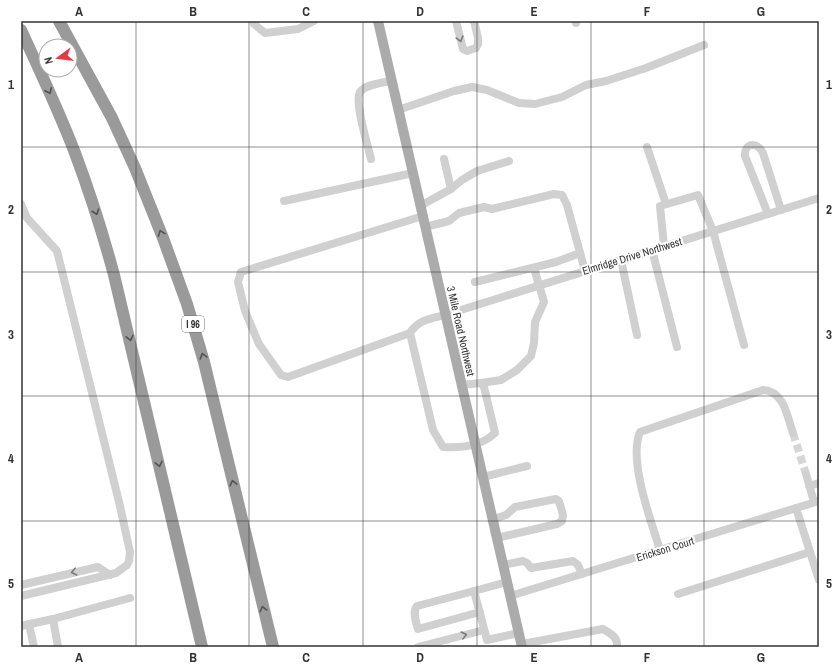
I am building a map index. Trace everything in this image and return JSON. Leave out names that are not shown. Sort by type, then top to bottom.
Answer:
[{"type":"highway","name":"I 96","points":[[59,21],[98,91],[132,161],[163,238],[187,304],[206,370],[273,647]]},
{"type":"highway","points":[[21,30],[64,125],[99,220],[116,282],[202,647]]},
{"type":"main road","name":"3 Mile Road Northwest","points":[[378,21],[522,646]]},
{"type":"street","points":[[253,21],[254,24],[265,33],[298,30],[314,21]]},
{"type":"street","points":[[456,21],[463,49],[467,51],[476,48],[478,44],[474,21]]},
{"type":"street","points":[[398,110],[454,91],[472,87],[487,90],[519,103],[534,104],[562,97],[586,85],[606,81],[646,68],[704,45]]},
{"type":"street","points":[[371,159],[358,103],[360,92],[367,86],[392,81]]},
{"type":"street","points":[[768,214],[745,156],[745,151],[752,145],[760,148],[763,153],[781,210]]},
{"type":"street","points":[[647,147],[666,204]]},
{"type":"street","points":[[444,159],[452,189]]},
{"type":"street","points":[[481,384],[484,387],[495,433],[490,438],[475,444],[456,448],[443,447],[433,430],[410,333],[288,377],[281,375],[259,344],[246,311],[238,282],[241,272],[421,211],[462,180],[477,171],[509,161]]},
{"type":"street","points":[[284,201],[413,172]]},
{"type":"street","points":[[425,227],[449,221],[459,213],[484,207],[492,209],[554,194],[562,195],[567,205],[585,271]]},
{"type":"street","points":[[664,246],[660,206],[698,195],[713,231],[744,345]]},
{"type":"street","name":"Elmridge Drive Northwest","points":[[410,333],[413,328],[422,321],[819,198]]},
{"type":"street","points":[[21,204],[27,218],[57,251],[120,506],[130,557],[124,568],[110,575],[21,596]]},
{"type":"street","points":[[652,250],[677,347]]},
{"type":"street","points":[[475,282],[556,262],[580,253]]},
{"type":"street","points":[[622,260],[637,335]]},
{"type":"street","points":[[462,385],[481,384],[501,380],[517,370],[531,356],[534,343],[535,322],[544,302],[534,268]]},
{"type":"street","points":[[660,550],[644,497],[638,470],[636,454],[637,440],[640,432],[763,390],[769,390],[776,393],[781,400],[793,432]]},
{"type":"street","points":[[483,478],[527,466]]},
{"type":"street","points":[[806,474],[809,486],[817,502]]},
{"type":"street","points":[[809,486],[819,483]]},
{"type":"street","points":[[493,519],[506,515],[515,507],[556,499],[560,501],[563,515],[562,520],[556,524],[497,538]]},
{"type":"street","name":"Erickson Court","points":[[510,596],[817,502]]},
{"type":"street","points":[[796,508],[819,580]]},
{"type":"street","points":[[678,594],[810,552]]},
{"type":"street","points":[[503,565],[523,561],[531,568],[573,561],[578,565],[582,574]]},
{"type":"street","points":[[21,585],[98,567],[110,575]]},
{"type":"street","points":[[480,612],[418,629],[414,611],[417,606],[507,582]]},
{"type":"street","points":[[474,591],[487,644],[519,633]]},
{"type":"street","points":[[34,647],[25,625],[130,598]]},
{"type":"street","points":[[52,619],[58,647]]},
{"type":"street","points":[[522,646],[603,629],[614,636],[617,647]]},
{"type":"street","points":[[418,647],[484,630]]},
{"type":"tunnel","points":[[793,433],[806,474]]}]
